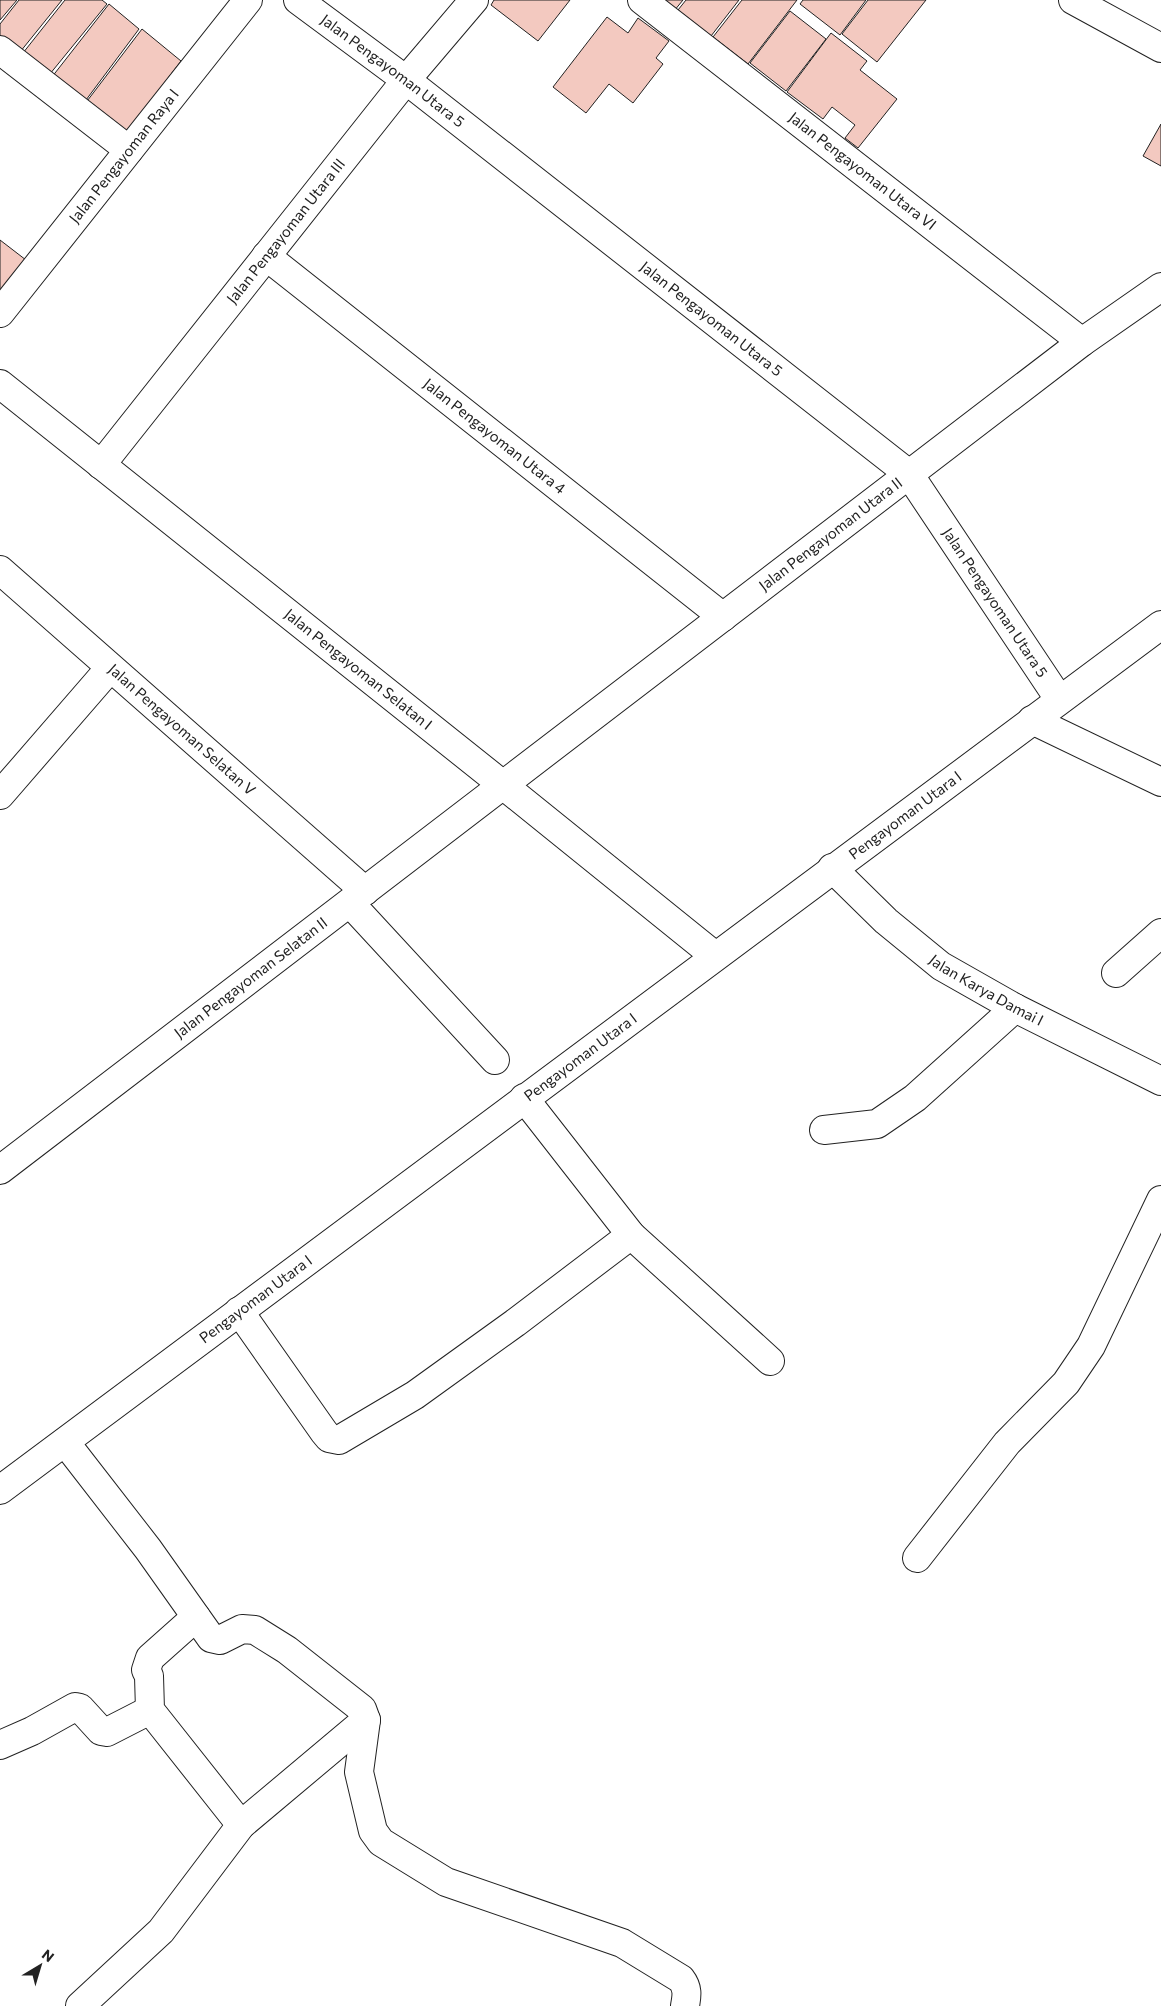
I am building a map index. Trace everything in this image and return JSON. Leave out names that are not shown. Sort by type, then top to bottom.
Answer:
[{"type":"street","name":"Jalan Pengayoman Raya I","points":[[0,313],[248,0]]},
{"type":"street","name":"Jalan Pengayoman Utara 5","points":[[298,0],[406,80],[909,474],[1059,699]]},
{"type":"street","name":"Jalan Pengayoman Utara III","points":[[101,465],[406,80],[474,0]]},
{"type":"street","name":"Jalan Pengayoman Utara VI","points":[[642,0],[1082,342]]},
{"type":"street","points":[[1073,0],[1161,48]]},
{"type":"street","points":[[0,50],[129,150]]},
{"type":"street","name":"Jalan Pengayoman Utara 4","points":[[266,256],[723,616]]},
{"type":"street","name":"Jalan Pengayoman Utara II","points":[[503,785],[1082,342],[1161,286]]},
{"type":"street","name":"Jalan Pengayoman Selatan I","points":[[0,384],[715,956]]},
{"type":"street","name":"Jalan Pengayoman Selatan V","points":[[0,570],[110,668],[357,897],[494,1060]]},
{"type":"street","name":"Pengayoman Utara I","points":[[0,1490],[832,868],[1161,625]]},
{"type":"street","points":[[0,795],[110,668]]},
{"type":"street","points":[[1032,720],[1161,782]]},
{"type":"street","name":"Jalan Pengayoman Selatan II","points":[[0,1170],[503,785]]},
{"type":"street","name":"Jalan Karya Damai I","points":[[832,868],[886,922],[941,966],[1015,1008],[1161,1081]]},
{"type":"street","points":[[1116,972],[1161,933]]},
{"type":"street","points":[[824,1130],[877,1124],[915,1098],[1015,1008]]},
{"type":"street","points":[[524,1098],[631,1235],[770,1361]]},
{"type":"street","points":[[917,1558],[1007,1443],[1066,1383],[1091,1346],[1105,1320],[1161,1200]]},
{"type":"street","points":[[239,1311],[328,1438],[339,1440],[415,1395],[515,1323],[631,1235]]},
{"type":"street","points":[[64,1442],[148,1549],[211,1638],[215,1641],[242,1629],[255,1630],[287,1650],[362,1709],[366,1720],[359,1772],[373,1831],[381,1842],[446,1882],[622,1943],[681,1979],[686,1985],[688,1992],[685,2006]]},
{"type":"street","points":[[196,1617],[150,1658],[147,1664],[150,1710],[241,1825]]},
{"type":"street","points":[[0,1744],[32,1731],[75,1707],[80,1708],[101,1731],[107,1732],[150,1710]]},
{"type":"street","points":[[80,2006],[161,1931],[241,1825],[366,1720]]},
{"type":"building","points":[[0,0],[17,0],[0,20]]},
{"type":"building","points":[[19,0],[62,0],[16,57],[0,44],[0,24]]},
{"type":"building","points":[[65,0],[102,0],[107,4],[45,80],[19,58]]},
{"type":"building","points":[[494,0],[570,0],[538,41],[491,5]]},
{"type":"building","points":[[660,0],[683,0],[674,11]]},
{"type":"building","points":[[686,0],[739,0],[711,36],[678,10]]},
{"type":"building","points":[[742,0],[797,0],[748,64],[713,37]]},
{"type":"building","points":[[803,0],[866,0],[840,35],[800,4]]},
{"type":"building","points":[[868,0],[926,0],[877,62],[842,34]]},
{"type":"building","points":[[109,4],[139,29],[80,108],[48,82]]},
{"type":"building","points":[[790,11],[826,39],[786,91],[750,63]]},
{"type":"building","points":[[607,17],[628,33],[638,18],[669,41],[656,58],[663,64],[633,103],[609,84],[586,113],[553,87]]},
{"type":"building","points":[[142,29],[181,61],[121,140],[81,109]]},
{"type":"building","points":[[831,33],[867,61],[860,70],[897,99],[858,148],[845,138],[855,125],[832,107],[823,119],[787,92]]},
{"type":"building","points":[[1161,124],[1161,166],[1143,156]]},
{"type":"building","points":[[0,240],[26,260],[0,295]]}]
